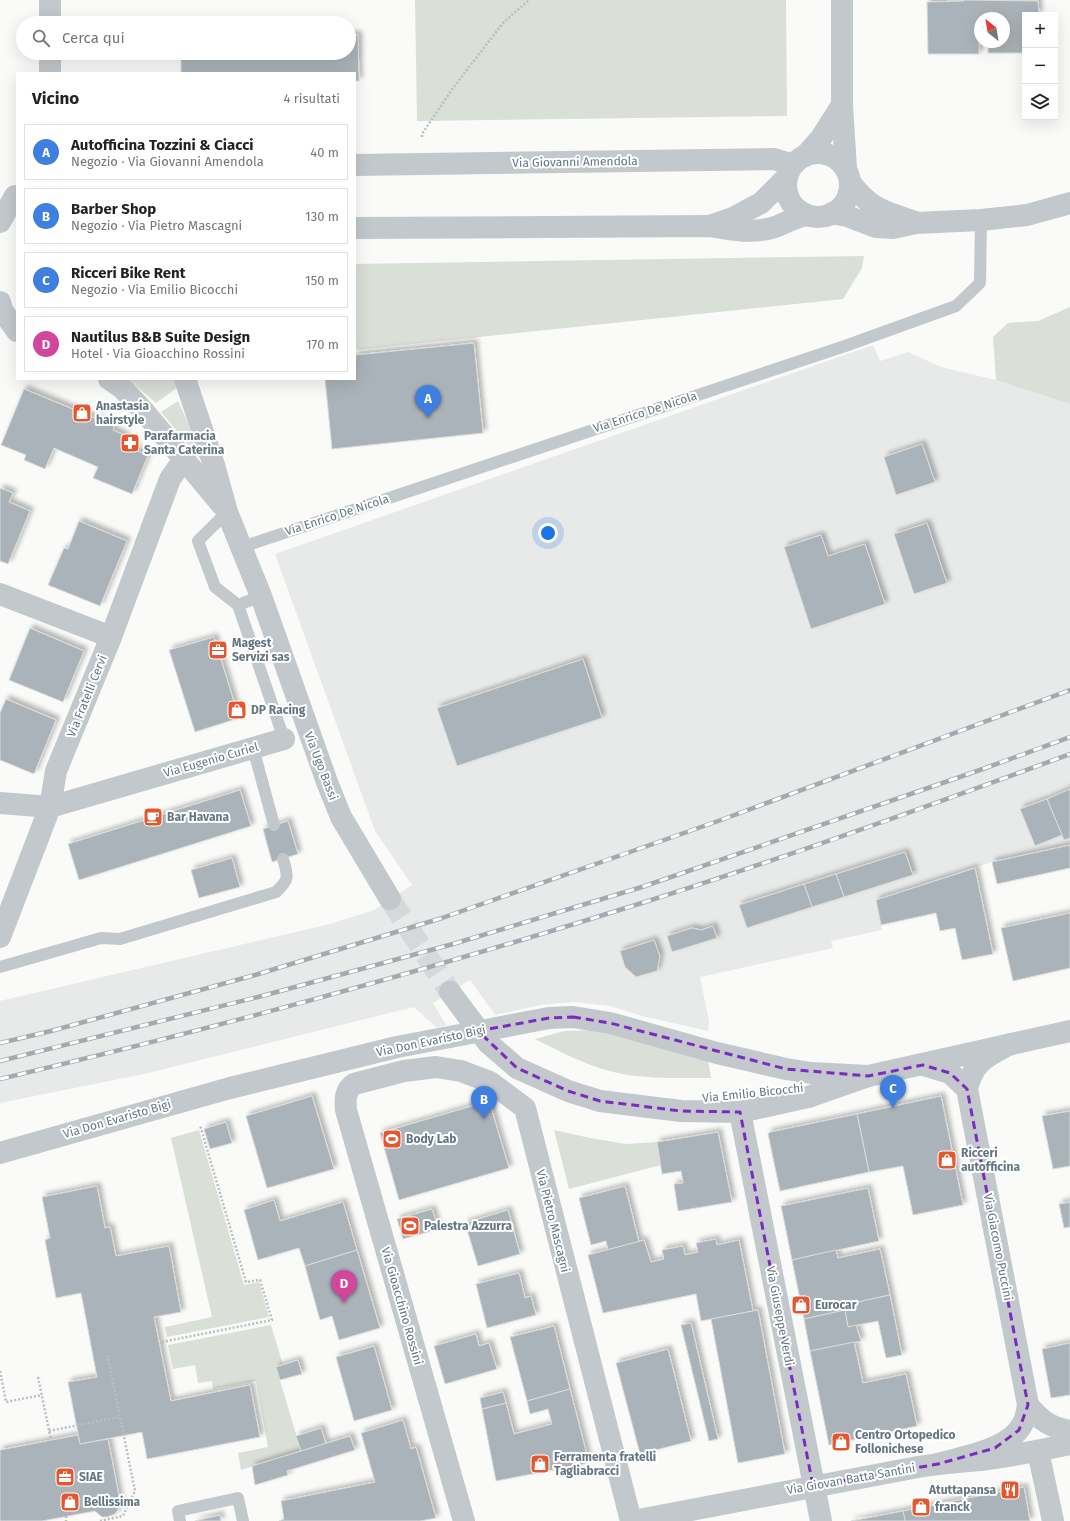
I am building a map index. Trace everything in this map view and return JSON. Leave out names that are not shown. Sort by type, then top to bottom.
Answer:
[{"type":"street","points":[[50,0],[50,16]]},
{"type":"street","points":[[832,213],[838,210],[849,194],[842,105],[842,0]]},
{"type":"street","points":[[50,60],[50,72]]},
{"type":"street","points":[[807,215],[800,211],[790,200],[787,192],[795,166],[821,138],[842,105]]},
{"type":"street","name":"Via Giovanni Amendola","points":[[710,226],[733,218],[761,203],[795,166],[820,153],[828,154],[836,158],[860,195],[879,210],[916,223]]},
{"type":"street","name":"Via Giovanni Amendola","points":[[356,165],[774,160],[795,166]]},
{"type":"street","points":[[0,222],[12,197]]},
{"type":"street","name":"Via Giovanni Amendola","points":[[356,228],[710,226],[739,231],[757,231],[807,215],[820,217],[832,213],[847,216],[876,227],[893,228],[916,223],[980,220],[1027,215],[1070,203]]},
{"type":"street","points":[[0,302],[2,310],[16,329]]},
{"type":"street","points":[[0,328],[16,334]]},
{"type":"street","name":"Via Ugo Bassi","points":[[111,380],[122,388],[142,409],[227,512]]},
{"type":"street","name":"Via Ugo Bassi","points":[[185,380],[214,465],[227,512],[261,596],[326,782],[342,817],[390,899]]},
{"type":"street","name":"Via Fratelli Cervi","points":[[0,937],[50,807],[56,771],[111,637],[170,479],[184,459]]},
{"type":"street","points":[[0,594],[111,637]]},
{"type":"street","name":"Via Eugenio Curiel","points":[[0,802],[50,807],[284,739]]},
{"type":"street","name":"Via Emilio Bicocchi","points":[[450,992],[488,1043],[517,1068],[568,1092],[600,1101],[681,1111],[740,1112],[808,1097],[868,1076]]},
{"type":"street","name":"Via Don Evaristo Bigi","points":[[0,1153],[230,1088],[397,1047],[549,1018],[573,1017],[610,1023],[717,1053],[786,1070],[868,1076]]},
{"type":"street","name":"Via Emilio Bicocchi","points":[[638,1106],[682,1100],[742,1096],[800,1089],[923,1065],[1070,1031]]},
{"type":"street","points":[[923,1065],[950,1073],[967,1089],[970,1077],[976,1066],[984,1058],[1010,1044]]},
{"type":"street","name":"Via Pietro Mascagni","points":[[348,1091],[350,1086],[358,1082],[404,1071],[436,1067],[461,1071],[490,1082],[524,1108],[632,1521]]},
{"type":"street","name":"Via Giacomo Puccini","points":[[967,1089],[1028,1406]]},
{"type":"street","name":"Via Gioacchino Rossini","points":[[348,1091],[345,1099],[346,1110],[464,1521]]},
{"type":"street","name":"Via Giuseppe Verdi","points":[[740,1112],[821,1521]]},
{"type":"street","points":[[1028,1406],[1048,1425],[1070,1431]]},
{"type":"street","points":[[938,1464],[995,1448],[1019,1430],[1024,1422],[1028,1406]]},
{"type":"street","name":"Via Giovan Batta Santini","points":[[632,1521],[813,1486],[938,1464],[988,1459],[1070,1444]]},
{"type":"street","points":[[1038,1451],[1053,1521]]},
{"type":"lane","name":"Via Enrico De Nicola","points":[[242,547],[830,351],[956,306],[980,283],[980,220]]},
{"type":"lane","points":[[227,512],[198,541],[215,587],[238,605],[261,596]]},
{"type":"lane","name":"Via Eugenio Curiel","points":[[238,605],[284,739]]},
{"type":"lane","points":[[253,748],[274,825]]},
{"type":"lane","points":[[0,967],[101,938],[120,939],[276,892],[285,883],[287,875],[283,858]]},
{"type":"lane","points":[[180,1521],[178,1511],[238,1498],[243,1521]]},
{"type":"path","points":[[422,134],[453,88],[503,23],[528,0]]},
{"type":"path","points":[[162,1342],[272,1320],[260,1280],[246,1282],[198,1117],[190,1099]]},
{"type":"path","points":[[100,1521],[123,1516],[135,1492],[108,1353]]},
{"type":"path","points":[[0,1371],[6,1402],[42,1395]]},
{"type":"path","points":[[38,1377],[51,1440]]},
{"type":"path","points":[[49,1431],[120,1417]]},
{"type":"path","points":[[66,1516],[66,1521]]},
{"type":"highlighted area","points":[[573,1017],[610,1023],[786,1069],[868,1076],[923,1065],[950,1073],[967,1089],[1028,1405],[1019,1430],[995,1448],[938,1464],[813,1486],[740,1112],[681,1111],[600,1101],[568,1091],[517,1068],[478,1031],[549,1018]]},
{"type":"shaded area","points":[[415,0],[786,0],[787,116],[417,121]]},
{"type":"shaded area","points":[[864,256],[862,268],[843,299],[356,350],[356,264]]},
{"type":"shaded area","points":[[1070,307],[1070,404],[996,380],[993,337],[1008,323],[1038,321]]},
{"type":"shaded area","points":[[873,345],[880,361],[908,352],[941,367],[996,380],[1070,404],[1070,845],[992,862],[876,900],[882,930],[831,941],[833,948],[700,977],[709,1021],[708,1031],[642,1016],[610,1006],[574,1002],[541,1005],[495,1015],[470,980],[433,1003],[446,1025],[437,1028],[414,1007],[144,1074],[0,1103],[0,1001],[330,924],[374,910],[412,885],[375,831],[275,554]]},
{"type":"shaded area","points":[[129,380],[177,380],[178,387],[156,403]]},
{"type":"shaded area","points":[[178,401],[204,458],[201,460],[161,412]]},
{"type":"shaded area","points":[[594,1030],[708,1059],[711,1078],[655,1077],[622,1074],[588,1064],[535,1039],[564,1031]]},
{"type":"shaded area","points":[[199,1130],[244,1285],[259,1282],[269,1317],[167,1337],[165,1327],[212,1317],[171,1138]]},
{"type":"shaded area","points":[[554,1130],[626,1144],[657,1142],[661,1165],[569,1189]]},
{"type":"shaded area","points":[[271,1325],[283,1365],[276,1367],[301,1451],[241,1470],[238,1453],[268,1447],[256,1381],[213,1389],[212,1381],[198,1383],[195,1365],[173,1369],[168,1345]]},
{"type":"building","points":[[1038,1],[1039,12],[1022,12],[1022,53],[988,53],[988,48],[1010,48],[1010,12],[974,12],[974,48],[979,48],[979,54],[928,54],[927,2]]},
{"type":"building","points":[[356,35],[358,35],[359,81],[356,81],[356,72],[181,72],[181,60],[356,60]]},
{"type":"building","points":[[474,343],[483,433],[332,449],[325,380],[356,380],[356,355]]},
{"type":"building","points":[[24,389],[114,426],[113,430],[126,436],[124,440],[137,446],[135,450],[148,455],[132,494],[93,478],[98,467],[54,448],[45,469],[24,460],[26,455],[1,445]]},
{"type":"building","points":[[922,444],[935,482],[896,495],[884,457]]},
{"type":"building","points":[[0,488],[13,493],[9,502],[30,511],[8,564],[0,561]]},
{"type":"building","points":[[79,521],[127,541],[100,606],[48,585],[64,548],[68,549]]},
{"type":"building","points":[[927,523],[947,583],[914,594],[894,534]]},
{"type":"building","points":[[821,535],[828,556],[865,544],[885,604],[811,629],[784,547]]},
{"type":"building","points":[[30,628],[84,651],[63,702],[9,680]]},
{"type":"building","points":[[214,637],[239,718],[195,732],[169,650]]},
{"type":"building","points":[[583,659],[602,718],[457,766],[437,708]]},
{"type":"building","points":[[6,699],[56,720],[34,774],[0,760],[0,713]]},
{"type":"building","points":[[1070,789],[1070,838],[1064,840],[1047,799]]},
{"type":"building","points":[[240,790],[251,826],[79,880],[68,844]]},
{"type":"building","points":[[1047,799],[1062,835],[1035,846],[1020,809]]},
{"type":"building","points":[[288,821],[298,854],[272,862],[263,829]]},
{"type":"building","points":[[1070,845],[1070,868],[997,884],[992,862]]},
{"type":"building","points":[[905,852],[913,875],[844,897],[836,874]]},
{"type":"building","points":[[232,858],[240,887],[199,898],[191,870]]},
{"type":"building","points":[[975,868],[993,954],[962,960],[955,928],[940,931],[936,913],[881,925],[876,900]]},
{"type":"building","points":[[836,874],[844,897],[812,907],[804,884]]},
{"type":"building","points":[[804,884],[812,907],[747,928],[739,905]]},
{"type":"building","points":[[1070,913],[1070,968],[1013,981],[1001,928]]},
{"type":"building","points":[[713,926],[717,938],[672,952],[667,936],[692,928],[701,930]]},
{"type":"building","points":[[654,940],[660,956],[657,971],[636,977],[625,967],[620,951]]},
{"type":"building","points":[[312,1096],[334,1169],[267,1188],[246,1116]]},
{"type":"building","points":[[941,1096],[963,1205],[913,1215],[903,1166],[869,1172],[857,1114]]},
{"type":"building","points":[[489,1101],[509,1168],[399,1200],[380,1133]]},
{"type":"building","points":[[1070,1111],[1070,1166],[1053,1169],[1042,1116]]},
{"type":"building","points":[[857,1114],[869,1172],[780,1191],[768,1134],[770,1132]]},
{"type":"building","points":[[226,1122],[232,1143],[210,1149],[204,1129]]},
{"type":"building","points":[[718,1132],[732,1202],[678,1211],[674,1184],[683,1183],[681,1171],[662,1174],[657,1142]]},
{"type":"building","points":[[97,1186],[105,1228],[110,1227],[116,1256],[169,1246],[181,1312],[154,1317],[171,1401],[250,1385],[260,1437],[147,1459],[142,1432],[80,1444],[68,1382],[97,1377],[81,1293],[56,1298],[45,1240],[50,1238],[42,1197]]},
{"type":"building","points":[[625,1186],[639,1242],[608,1250],[606,1241],[591,1245],[579,1198]]},
{"type":"building","points":[[868,1188],[879,1241],[792,1260],[781,1206]]},
{"type":"building","points":[[274,1200],[280,1221],[343,1202],[357,1250],[305,1266],[299,1248],[258,1260],[244,1210]]},
{"type":"building","points":[[1070,1202],[1070,1227],[1064,1228],[1059,1204]]},
{"type":"building","points":[[432,1209],[438,1229],[403,1239],[397,1219]]},
{"type":"building","points":[[508,1210],[520,1254],[478,1266],[465,1223]]},
{"type":"building","points":[[716,1239],[717,1245],[739,1240],[753,1311],[701,1321],[696,1294],[603,1313],[588,1255],[644,1240],[651,1262],[664,1259],[662,1250],[683,1246],[685,1255],[698,1252],[696,1243]]},
{"type":"building","points":[[880,1249],[890,1295],[844,1305],[845,1310],[804,1319],[792,1260],[836,1250],[838,1258]]},
{"type":"building","points":[[357,1250],[380,1328],[339,1340],[332,1316],[320,1320],[305,1266]]},
{"type":"building","points":[[519,1273],[525,1298],[531,1296],[536,1315],[487,1328],[476,1284]]},
{"type":"building","points":[[890,1295],[902,1355],[886,1358],[878,1321],[848,1327],[844,1305]]},
{"type":"building","points":[[758,1310],[785,1454],[738,1463],[711,1319]]},
{"type":"building","points":[[845,1310],[848,1327],[856,1325],[861,1341],[810,1351],[804,1319]]},
{"type":"building","points":[[691,1323],[718,1439],[709,1441],[681,1325]]},
{"type":"building","points":[[554,1326],[570,1389],[527,1401],[510,1337]]},
{"type":"building","points":[[476,1334],[479,1346],[489,1343],[497,1369],[445,1384],[434,1346]]},
{"type":"building","points":[[854,1342],[863,1383],[906,1374],[917,1426],[829,1445],[810,1351]]},
{"type":"building","points":[[1070,1343],[1070,1395],[1051,1398],[1042,1349]]},
{"type":"building","points":[[374,1346],[392,1410],[354,1421],[336,1357]]},
{"type":"building","points":[[668,1349],[691,1441],[640,1454],[616,1363]]},
{"type":"building","points":[[298,1360],[302,1374],[280,1380],[276,1367]]},
{"type":"building","points":[[570,1389],[589,1463],[496,1481],[482,1409],[506,1403],[514,1434],[552,1424],[548,1409],[530,1414],[527,1401]]},
{"type":"building","points":[[503,1392],[506,1403],[482,1409],[480,1398]]},
{"type":"building","points":[[403,1420],[411,1449],[416,1447],[436,1518],[420,1521],[279,1521],[284,1519],[281,1501],[375,1482],[361,1433]]},
{"type":"building","points":[[321,1428],[326,1444],[301,1451],[296,1436]]},
{"type":"building","points":[[78,1435],[80,1444],[108,1439],[120,1501],[120,1506],[115,1514],[102,1517],[95,1511],[42,1521],[0,1521],[0,1450]]},
{"type":"building","points":[[350,1436],[355,1450],[287,1471],[288,1475],[255,1485],[252,1466]]},
{"type":"building","points":[[1024,1487],[1030,1521],[905,1521],[903,1511]]},
{"type":"building","points":[[903,1511],[905,1521],[851,1521]]},
{"type":"building","points":[[220,1515],[221,1521],[195,1521]]},
{"type":"tunnel","points":[[390,899],[450,992]]},
{"type":"railway","points":[[0,1043],[51,1031],[255,975],[442,918],[721,820],[1070,690]]},
{"type":"railway","points":[[0,1061],[262,996],[453,944],[642,887],[980,770],[1070,737]]},
{"type":"railway","points":[[0,1079],[81,1060],[244,1018],[405,974],[565,927],[699,885],[805,849],[1070,754]]},
{"type":"place","name":"Anastasia hairstyle","points":[[82,413]]},
{"type":"place","name":"Autofficina Tozzini & Ciacci","points":[[428,418]]},
{"type":"place","name":"Parafarmacia Santa Caterina","points":[[130,443]]},
{"type":"place","name":"Magest Servizi sas","points":[[218,650]]},
{"type":"place","name":"DP Racing","points":[[237,710]]},
{"type":"place","name":"Bar Havana","points":[[153,817]]},
{"type":"place","name":"Ricceri Bike Rent","points":[[893,1108]]},
{"type":"place","name":"Barber Shop","points":[[484,1119]]},
{"type":"place","name":"Body Lab","points":[[392,1139]]},
{"type":"place","name":"Ricceri autofficina","points":[[947,1160]]},
{"type":"place","name":"Palestra Azzurra","points":[[410,1226]]},
{"type":"place","name":"Nautilus B&B Suite Design","points":[[344,1303]]},
{"type":"place","name":"Eurocar","points":[[801,1305]]},
{"type":"place","name":"Centro Ortopedico Follonichese","points":[[841,1442]]},
{"type":"place","name":"Ferramenta fratelli Tagliabracci","points":[[540,1464]]},
{"type":"place","name":"SIAE","points":[[65,1477]]},
{"type":"place","name":"Atuttapansa","points":[[1010,1490]]},
{"type":"place","name":"Bellissima","points":[[70,1502]]},
{"type":"place","name":"franck","points":[[921,1507]]}]
